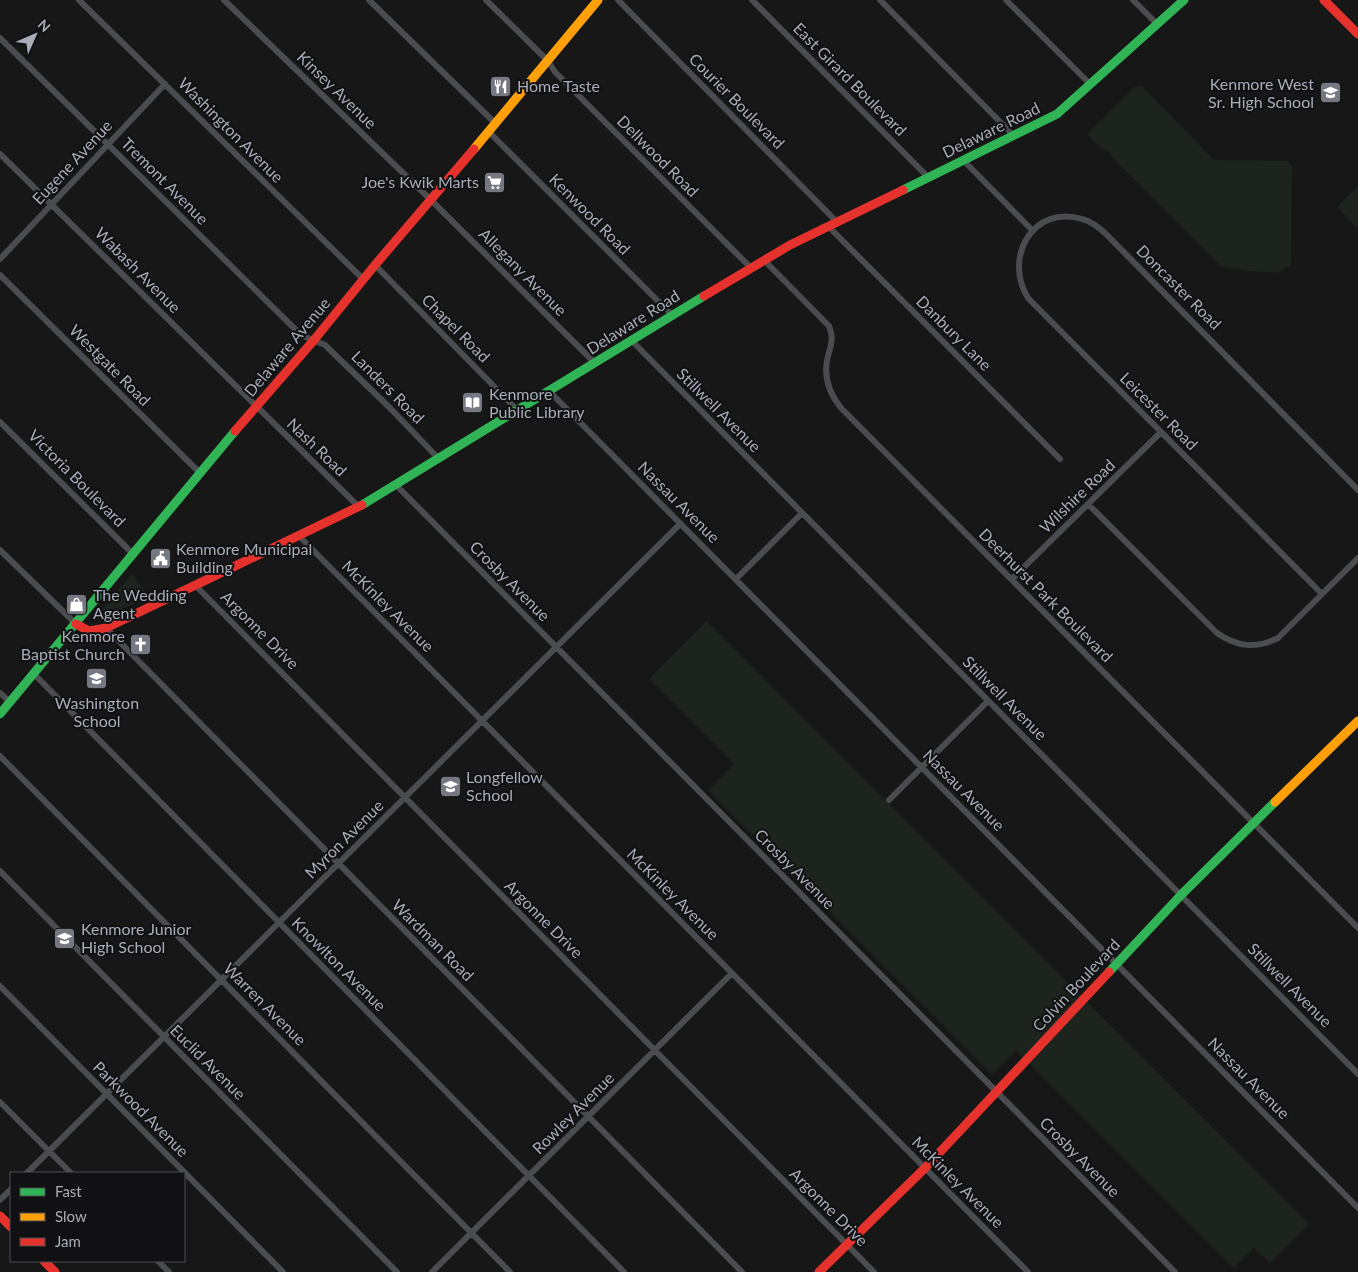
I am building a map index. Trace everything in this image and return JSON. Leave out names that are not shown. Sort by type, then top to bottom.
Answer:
[{"type":"street","name":"Washington Avenue","points":[[80,0],[363,279]]},
{"type":"street","name":"Kinsey Avenue","points":[[224,0],[431,200]]},
{"type":"street","points":[[369,0],[496,124]]},
{"type":"street","name":"Dellwood Road","points":[[486,0],[548,61],[555,72],[751,268]]},
{"type":"street","name":"Delaware Avenue","points":[[0,714],[256,406],[496,124],[598,0]]},
{"type":"street","name":"Courier Boulevard","points":[[618,0],[837,222]]},
{"type":"street","name":"East Girard Boulevard","points":[[752,0],[928,178]]},
{"type":"street","points":[[880,0],[1014,136]]},
{"type":"street","points":[[1006,0],[1090,84]]},
{"type":"street","points":[[1133,0],[1157,24]]},
{"type":"street","name":"Delaware Road","points":[[76,624],[89,631],[106,628],[359,507],[790,245],[1057,114],[1184,0]]},
{"type":"street","points":[[1324,0],[1358,34]]},
{"type":"street","name":"Tremont Avenue","points":[[0,38],[301,334],[314,340]]},
{"type":"street","name":"Eugene Avenue","points":[[0,259],[165,84]]},
{"type":"street","name":"Kenwood Road","points":[[489,132],[672,315]]},
{"type":"street","name":"Wabash Avenue","points":[[0,154],[256,406]]},
{"type":"street","points":[[963,160],[1032,231]]},
{"type":"street","name":"Allegany Avenue","points":[[431,200],[595,363]]},
{"type":"street","name":"Doncaster Road","points":[[1032,231],[1049,220],[1066,216],[1089,221],[1105,232],[1358,490]]},
{"type":"street","name":"Danbury Lane","points":[[828,226],[1060,459]]},
{"type":"street","name":"Leicester Road","points":[[1032,231],[1023,246],[1018,261],[1020,280],[1028,298],[1322,594]]},
{"type":"street","name":"Deerhurst Park Boulevard","points":[[764,260],[829,326],[833,339],[826,365],[826,374],[836,402],[1358,928]]},
{"type":"street","name":"Chapel Road","points":[[375,265],[518,411]]},
{"type":"street","name":"Westgate Road","points":[[0,275],[201,474]]},
{"type":"street","name":"Landers Road","points":[[314,340],[325,345],[439,459]]},
{"type":"street","name":"Stillwell Avenue","points":[[631,340],[1358,1074]]},
{"type":"street","name":"Nassau Avenue","points":[[550,392],[1358,1208]]},
{"type":"street","name":"Nash Road","points":[[256,406],[359,507]]},
{"type":"street","name":"Victoria Boulevard","points":[[0,422],[134,555]]},
{"type":"street","name":"Wilshire Road","points":[[1012,579],[1161,432]]},
{"type":"street","name":"Crosby Avenue","points":[[396,485],[1175,1272]]},
{"type":"street","points":[[1088,504],[1217,633],[1242,645],[1260,645],[1278,638],[1358,558]]},
{"type":"street","points":[[736,580],[802,513]]},
{"type":"street","name":"Myron Avenue","points":[[28,1172],[680,524]]},
{"type":"street","name":"McKinley Avenue","points":[[299,536],[1028,1272]]},
{"type":"street","points":[[0,550],[76,624]]},
{"type":"street","name":"Argonne Drive","points":[[195,585],[874,1272]]},
{"type":"street","name":"Wardman Road","points":[[106,628],[742,1272]]},
{"type":"street","name":"Knowlton Avenue","points":[[34,674],[624,1272]]},
{"type":"street","points":[[0,693],[10,702]]},
{"type":"street","points":[[889,800],[988,701]]},
{"type":"street","name":"Colvin Boulevard","points":[[818,1272],[925,1168],[1181,895],[1358,721]]},
{"type":"street","name":"Warren Avenue","points":[[0,756],[510,1272]]},
{"type":"street","name":"Euclid Avenue","points":[[0,871],[396,1272]]},
{"type":"street","name":"Rowley Avenue","points":[[432,1272],[732,973]]},
{"type":"street","name":"Parkwood Avenue","points":[[0,986],[184,1172]]},
{"type":"street","points":[[0,1102],[70,1172]]},
{"type":"street","name":"Parkwood Avenue","points":[[185,1173],[283,1272]]},
{"type":"street","points":[[0,1200],[10,1190]]},
{"type":"street","points":[[0,1216],[10,1226]]},
{"type":"street","points":[[45,1262],[55,1272]]},
{"type":"street","points":[[159,1262],[170,1272]]},
{"type":"shaded area","points":[[1142,86],[1214,160],[1287,161],[1292,165],[1291,264],[1278,273],[1220,266],[1110,155],[1111,153],[1097,145],[1087,134],[1135,87]]},
{"type":"shaded area","points":[[1358,186],[1358,229],[1337,207]]},
{"type":"shaded area","points":[[132,574],[149,596],[99,620],[96,617]]},
{"type":"shaded area","points":[[707,621],[1309,1224],[1270,1263],[1254,1248],[1234,1268],[1016,1050],[992,1074],[708,790],[734,764],[649,679]]},
{"type":"traffic: fast","points":[[903,190],[1057,114],[1184,0]]},
{"type":"traffic: fast","points":[[362,505],[704,296]]},
{"type":"traffic: fast","points":[[0,714],[235,431]]},
{"type":"traffic: fast","points":[[1109,972],[1181,895],[1275,802]]},
{"type":"traffic: slow","points":[[474,149],[598,0]]},
{"type":"traffic: slow","points":[[1275,802],[1358,721]]},
{"type":"traffic: jam","points":[[1324,0],[1358,34]]},
{"type":"traffic: jam","points":[[235,431],[474,149]]},
{"type":"traffic: jam","points":[[704,296],[790,245],[903,190]]},
{"type":"traffic: jam","points":[[76,624],[89,631],[106,628],[362,505]]},
{"type":"traffic: jam","points":[[819,1272],[925,1168],[1109,972]]},
{"type":"traffic: jam","points":[[0,1216],[10,1226]]},
{"type":"traffic: jam","points":[[45,1262],[55,1272]]},
{"type":"place","name":"Home Taste","points":[[501,86]]},
{"type":"place","name":"Kenmore West Sr. High School","points":[[1330,93]]},
{"type":"place","name":"Joe's Kwik Marts","points":[[495,182]]},
{"type":"place","name":"Kenmore Public Library","points":[[473,403]]},
{"type":"place","name":"Kenmore Municipal Building","points":[[160,558]]},
{"type":"place","name":"The Wedding Agent","points":[[77,604]]},
{"type":"place","name":"Kenmore Baptist Church","points":[[141,645]]},
{"type":"place","name":"Washington School","points":[[97,679]]},
{"type":"place","name":"Longfellow School","points":[[450,786]]},
{"type":"place","name":"Kenmore Junior High School","points":[[65,938]]}]
